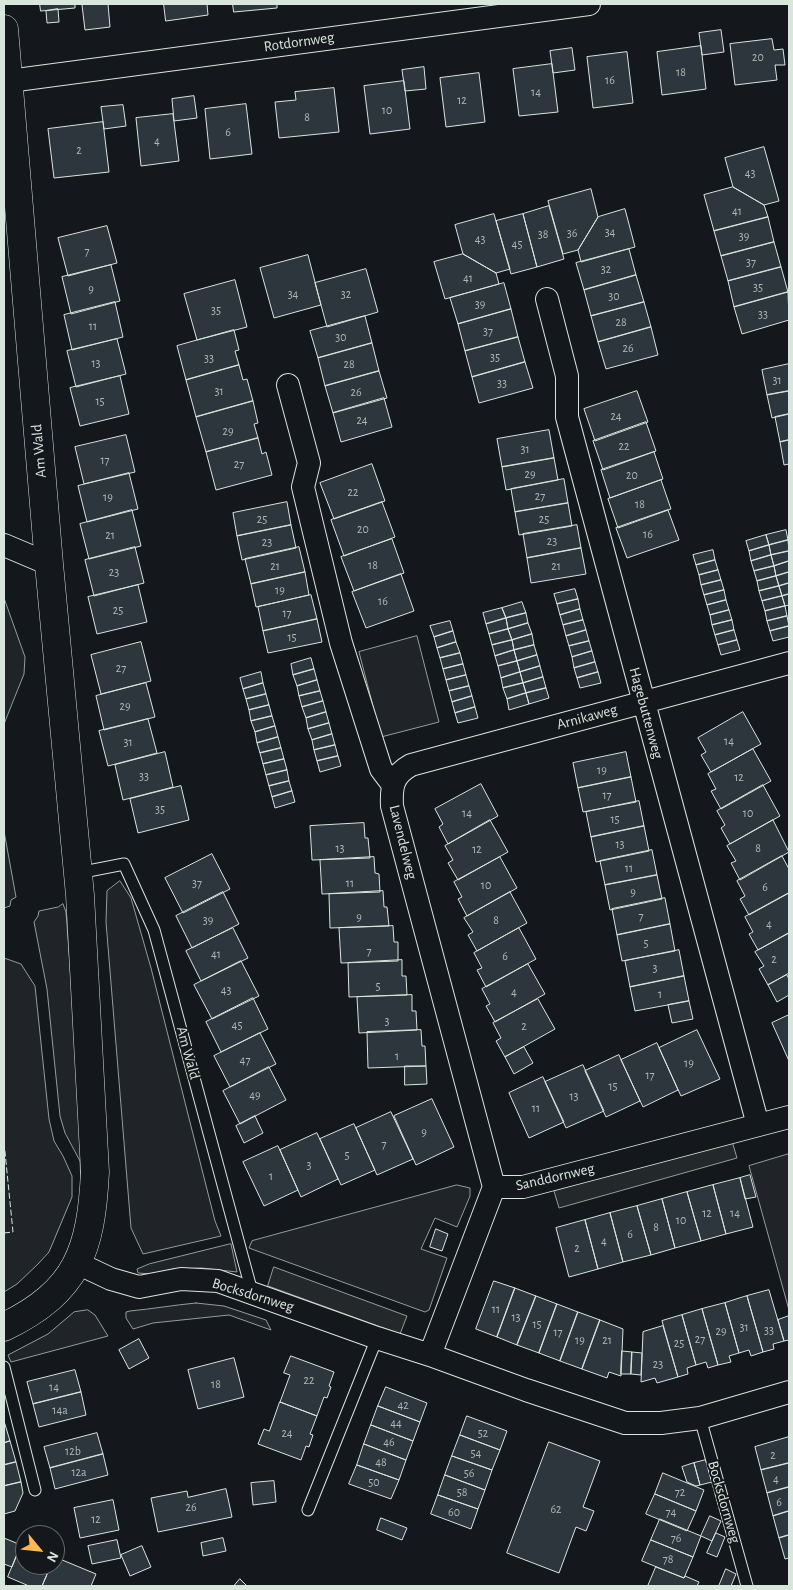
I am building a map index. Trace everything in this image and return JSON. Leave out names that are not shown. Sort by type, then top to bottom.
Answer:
[{"type":"main road","name":"Am Wald","points":[[4,29],[49,564],[78,873],[95,1172],[93,1208],[88,1235],[77,1263]]},
{"type":"main road","points":[[4,1327],[45,1302],[59,1289],[77,1263]]},
{"type":"street","name":"Rotdornweg","points":[[9,81],[589,4]]},
{"type":"street","name":"Hagebuttenweg","points":[[548,299],[567,376],[567,417],[758,1126]]},
{"type":"street","name":"Lavendelweg","points":[[288,385],[309,463],[303,487],[341,643],[381,770],[393,785],[391,795],[392,806],[494,1187]]},
{"type":"street","points":[[4,545],[49,564]]},
{"type":"street","name":"Arnikaweg","points":[[393,785],[397,775],[411,765],[789,663]]},
{"type":"street","name":"Sanddornweg","points":[[430,1355],[494,1187],[522,1187],[789,1117]]},
{"type":"street","name":"Bocksdornweg","points":[[77,1263],[111,1279],[139,1287],[181,1279],[218,1281],[624,1423],[660,1423],[700,1418],[789,1392]]},
{"type":"lane","name":"Am Wald","points":[[78,873],[124,864],[154,930],[252,1292]]},
{"type":"lane","points":[[308,1510],[377,1338]]},
{"type":"lane","points":[[4,1367],[34,1490]]},
{"type":"lane","name":"Bocksdornweg","points":[[700,1418],[747,1586]]},
{"type":"shaded area","points":[[4,598],[25,657],[24,674],[4,724]]},
{"type":"shaded area","points":[[417,636],[439,722],[381,737],[359,652]]},
{"type":"shaded area","points":[[4,831],[16,897],[11,900],[10,906],[4,908]]},
{"type":"shaded area","points":[[120,881],[131,898],[151,968],[215,1221],[221,1236],[143,1254],[131,1228],[106,922],[107,891]]},
{"type":"shaded area","points":[[63,904],[66,912],[84,1153],[81,1184],[80,1161],[65,1133],[60,1116],[47,989],[34,922],[39,911]]},
{"type":"shaded area","points":[[4,958],[21,964],[35,986],[49,1119],[54,1141],[72,1176],[72,1197],[49,1252],[17,1284],[4,1292]]},
{"type":"shaded area","points":[[732,1141],[737,1158],[559,1208],[554,1191]]},
{"type":"shaded area","points":[[789,1154],[789,1310],[749,1166]]},
{"type":"shaded area","points":[[457,1185],[470,1188],[470,1196],[457,1227],[435,1218],[421,1249],[447,1258],[429,1310],[425,1312],[249,1248],[252,1241]]},
{"type":"shaded area","points":[[231,1244],[237,1272],[202,1268],[173,1269],[152,1274],[138,1273],[137,1269],[149,1264]]},
{"type":"shaded area","points":[[274,1267],[407,1316],[400,1334],[268,1286]]},
{"type":"shaded area","points":[[196,1303],[224,1306],[266,1320],[271,1330],[229,1315],[153,1323],[133,1329],[126,1318],[126,1312],[130,1311]]},
{"type":"shaded area","points":[[88,1310],[95,1315],[108,1336],[11,1362],[8,1355],[48,1334],[74,1312]]},
{"type":"building","points":[[40,4],[75,4],[75,8],[41,11]]},
{"type":"building","points":[[108,4],[110,27],[85,30],[82,5]]},
{"type":"building","points":[[164,4],[207,4],[208,15],[166,21]]},
{"type":"building","points":[[233,4],[277,4],[277,8],[234,12]]},
{"type":"building","points":[[58,9],[59,22],[47,23],[46,11]]},
{"type":"building","points":[[721,30],[724,52],[702,55],[699,33]]},
{"type":"building","points":[[772,39],[774,50],[783,49],[785,65],[775,65],[777,80],[735,85],[730,44]]},
{"type":"building","points":[[701,46],[706,89],[662,95],[657,52]]},
{"type":"building","points":[[572,48],[575,70],[553,73],[550,51]]},
{"type":"building","points":[[627,52],[633,103],[593,108],[587,57]]},
{"type":"building","points":[[552,64],[558,112],[519,116],[513,69]]},
{"type":"building","points":[[424,67],[426,89],[405,91],[402,70]]},
{"type":"building","points":[[479,73],[485,122],[446,127],[440,78]]},
{"type":"building","points":[[404,81],[410,129],[370,134],[364,86]]},
{"type":"building","points":[[334,88],[339,132],[279,138],[275,102],[296,100],[295,92]]},
{"type":"building","points":[[194,96],[197,118],[174,121],[172,99]]},
{"type":"building","points":[[246,104],[252,154],[210,159],[205,109]]},
{"type":"building","points":[[123,105],[126,126],[104,129],[101,107]]},
{"type":"building","points":[[173,114],[179,161],[141,166],[136,118]]},
{"type":"building","points":[[103,122],[109,172],[54,178],[48,129]]},
{"type":"building","points":[[764,147],[779,201],[764,205],[733,187],[725,158]]},
{"type":"building","points":[[733,187],[764,205],[768,217],[714,231],[704,195]]},
{"type":"building","points":[[591,189],[598,217],[578,250],[563,254],[548,201]]},
{"type":"building","points":[[549,206],[564,259],[537,267],[523,214]]},
{"type":"building","points":[[625,209],[635,247],[581,262],[578,250],[598,217]]},
{"type":"building","points":[[494,214],[510,269],[496,273],[463,254],[455,225]]},
{"type":"building","points":[[523,214],[537,267],[511,274],[496,221]]},
{"type":"building","points":[[768,217],[774,242],[721,256],[714,231]]},
{"type":"building","points":[[107,226],[117,263],[68,276],[58,238]]},
{"type":"building","points":[[774,242],[781,267],[728,281],[721,256]]},
{"type":"building","points":[[629,249],[636,275],[584,290],[576,263]]},
{"type":"building","points":[[463,254],[496,273],[499,284],[445,299],[434,262]]},
{"type":"building","points":[[308,255],[321,305],[274,318],[260,268]]},
{"type":"building","points":[[111,265],[120,301],[71,314],[62,277]]},
{"type":"building","points":[[781,267],[788,292],[734,307],[728,281]]},
{"type":"building","points":[[366,269],[378,312],[327,327],[315,283]]},
{"type":"building","points":[[636,275],[644,302],[591,316],[584,290]]},
{"type":"building","points":[[235,280],[247,327],[197,340],[184,294]]},
{"type":"building","points":[[504,283],[511,309],[458,324],[450,298]]},
{"type":"building","points":[[788,292],[789,320],[742,334],[734,307]]},
{"type":"building","points":[[115,302],[123,337],[72,350],[64,315]]},
{"type":"building","points":[[644,302],[651,327],[598,342],[591,316]]},
{"type":"building","points":[[511,309],[518,337],[465,351],[458,324]]},
{"type":"building","points":[[365,316],[372,343],[318,358],[310,331]]},
{"type":"building","points":[[651,327],[658,355],[606,369],[598,342]]},
{"type":"building","points":[[234,330],[239,350],[235,351],[239,365],[186,380],[177,346]]},
{"type":"building","points":[[518,337],[525,362],[472,377],[465,351]]},
{"type":"building","points":[[117,339],[126,374],[76,387],[67,351]]},
{"type":"building","points":[[372,343],[379,371],[325,386],[318,358]]},
{"type":"building","points":[[525,362],[533,388],[479,403],[472,377]]},
{"type":"building","points":[[789,364],[789,391],[767,395],[762,370]]},
{"type":"building","points":[[239,365],[243,380],[247,379],[253,401],[196,417],[186,380]]},
{"type":"building","points":[[379,371],[387,398],[333,413],[325,386]]},
{"type":"building","points":[[120,376],[129,414],[80,426],[70,388]]},
{"type":"building","points":[[637,391],[648,422],[595,441],[584,409]]},
{"type":"building","points":[[789,391],[789,414],[772,418],[767,395]]},
{"type":"building","points":[[384,398],[392,427],[341,442],[333,413]]},
{"type":"building","points":[[253,401],[258,423],[254,424],[258,438],[206,452],[196,417]]},
{"type":"building","points":[[789,414],[789,440],[780,442],[775,417]]},
{"type":"building","points":[[646,422],[656,451],[603,470],[593,441]]},
{"type":"building","points":[[549,430],[554,458],[502,467],[497,439]]},
{"type":"building","points":[[126,435],[135,472],[84,484],[75,447]]},
{"type":"building","points":[[258,438],[262,454],[266,452],[272,475],[216,490],[206,452]]},
{"type":"building","points":[[789,440],[789,464],[784,465],[780,442]]},
{"type":"building","points":[[654,452],[663,479],[610,498],[601,470]]},
{"type":"building","points":[[554,458],[558,480],[506,490],[502,467]]},
{"type":"building","points":[[372,464],[385,501],[334,519],[320,483]]},
{"type":"building","points":[[129,473],[138,509],[87,522],[78,486]]},
{"type":"building","points":[[564,479],[568,503],[515,512],[511,489]]},
{"type":"building","points":[[661,480],[671,509],[618,528],[608,499]]},
{"type":"building","points":[[287,502],[291,525],[237,536],[233,513]]},
{"type":"building","points":[[382,502],[395,537],[344,556],[331,520]]},
{"type":"building","points":[[568,503],[572,526],[519,535],[515,512]]},
{"type":"building","points":[[132,510],[141,546],[89,559],[80,524]]},
{"type":"building","points":[[668,510],[679,540],[627,558],[616,528]]},
{"type":"building","points":[[291,525],[296,548],[242,560],[237,536]]},
{"type":"building","points":[[577,525],[581,548],[527,558],[523,534]]},
{"type":"building","points":[[786,530],[788,540],[769,545],[766,535]]},
{"type":"building","points":[[766,535],[769,545],[749,551],[746,541]]},
{"type":"building","points":[[392,539],[404,573],[354,591],[341,557]]},
{"type":"building","points":[[788,540],[789,551],[771,555],[769,545]]},
{"type":"building","points":[[769,545],[771,555],[751,561],[749,551]]},
{"type":"building","points":[[135,547],[144,583],[94,596],[85,560]]},
{"type":"building","points":[[299,547],[305,572],[251,584],[245,559]]},
{"type":"building","points":[[581,548],[586,574],[531,583],[527,558]]},
{"type":"building","points":[[713,550],[715,560],[696,565],[693,555]]},
{"type":"building","points":[[789,551],[789,561],[774,566],[771,555]]},
{"type":"building","points":[[771,555],[774,566],[754,571],[751,561]]},
{"type":"building","points":[[715,560],[718,570],[699,575],[696,565]]},
{"type":"building","points":[[789,561],[789,572],[776,576],[774,566]]},
{"type":"building","points":[[774,566],[776,576],[757,581],[754,571]]},
{"type":"building","points":[[718,570],[721,580],[701,585],[699,575]]},
{"type":"building","points":[[305,572],[309,595],[256,607],[251,584]]},
{"type":"building","points":[[789,572],[789,583],[779,586],[776,576]]},
{"type":"building","points":[[401,574],[414,611],[366,628],[352,592]]},
{"type":"building","points":[[776,576],[779,586],[759,591],[757,581]]},
{"type":"building","points":[[721,580],[724,590],[704,595],[701,585]]},
{"type":"building","points":[[789,583],[789,594],[782,596],[779,586]]},
{"type":"building","points":[[138,585],[147,622],[97,634],[88,597]]},
{"type":"building","points":[[779,586],[782,596],[762,601],[759,591]]},
{"type":"building","points":[[575,589],[578,599],[557,604],[554,594]]},
{"type":"building","points":[[724,590],[726,600],[707,605],[704,595]]},
{"type":"building","points":[[789,594],[789,605],[785,606],[782,596]]},
{"type":"building","points":[[311,595],[317,619],[263,631],[258,607]]},
{"type":"building","points":[[782,596],[785,606],[765,611],[762,601]]},
{"type":"building","points":[[578,599],[580,609],[560,615],[557,604]]},
{"type":"building","points":[[726,600],[729,610],[710,615],[707,605]]},
{"type":"building","points":[[522,602],[526,613],[506,618],[502,608]]},
{"type":"building","points":[[785,606],[787,616],[767,621],[765,611]]},
{"type":"building","points":[[502,608],[506,618],[486,624],[483,613]]},
{"type":"building","points":[[580,609],[583,620],[563,625],[560,615]]},
{"type":"building","points":[[729,610],[732,620],[712,625],[710,615]]},
{"type":"building","points":[[526,613],[528,623],[508,629],[506,618]]},
{"type":"building","points":[[787,616],[789,626],[770,631],[767,621]]},
{"type":"building","points":[[506,618],[508,629],[489,634],[486,624]]},
{"type":"building","points":[[317,619],[322,642],[268,653],[263,631]]},
{"type":"building","points":[[583,620],[586,630],[566,636],[563,625]]},
{"type":"building","points":[[732,620],[734,630],[715,635],[712,625]]},
{"type":"building","points":[[450,621],[453,631],[434,637],[430,626]]},
{"type":"building","points":[[528,623],[532,634],[512,640],[508,629]]},
{"type":"building","points":[[789,626],[789,637],[773,641],[770,631]]},
{"type":"building","points":[[508,629],[512,640],[492,645],[489,634]]},
{"type":"building","points":[[586,630],[589,641],[569,646],[566,636]]},
{"type":"building","points":[[734,630],[737,640],[718,645],[715,635]]},
{"type":"building","points":[[453,631],[456,642],[437,648],[434,637]]},
{"type":"building","points":[[532,634],[534,645],[514,650],[512,640]]},
{"type":"building","points":[[512,640],[514,650],[495,656],[492,645]]},
{"type":"building","points":[[737,640],[740,650],[721,655],[718,645]]},
{"type":"building","points":[[589,641],[592,651],[572,657],[569,646]]},
{"type":"building","points":[[141,642],[151,681],[101,694],[91,655]]},
{"type":"building","points":[[456,642],[460,653],[440,658],[437,648]]},
{"type":"building","points":[[534,645],[537,655],[517,661],[514,650]]},
{"type":"building","points":[[514,650],[517,661],[498,666],[495,656]]},
{"type":"building","points":[[592,651],[595,662],[574,668],[572,657]]},
{"type":"building","points":[[460,653],[463,664],[443,669],[440,658]]},
{"type":"building","points":[[537,655],[540,666],[520,672],[517,661]]},
{"type":"building","points":[[311,658],[314,669],[293,675],[291,664]]},
{"type":"building","points":[[517,661],[520,672],[501,678],[498,666]]},
{"type":"building","points":[[595,662],[598,672],[577,678],[574,668]]},
{"type":"building","points":[[463,664],[466,675],[446,680],[443,669]]},
{"type":"building","points":[[540,666],[543,677],[523,683],[520,672]]},
{"type":"building","points":[[314,669],[317,680],[297,686],[293,675]]},
{"type":"building","points":[[261,672],[263,683],[243,689],[240,678]]},
{"type":"building","points":[[520,672],[523,683],[503,688],[501,678]]},
{"type":"building","points":[[598,672],[601,683],[580,688],[577,678]]},
{"type":"building","points":[[466,675],[469,686],[449,691],[446,680]]},
{"type":"building","points":[[543,677],[546,688],[526,693],[523,683]]},
{"type":"building","points":[[317,680],[320,691],[299,696],[297,686]]},
{"type":"building","points":[[146,683],[155,717],[104,730],[96,696]]},
{"type":"building","points":[[263,683],[266,694],[246,699],[243,689]]},
{"type":"building","points":[[523,683],[526,693],[507,699],[503,688]]},
{"type":"building","points":[[469,686],[472,696],[452,702],[449,691]]},
{"type":"building","points":[[546,688],[549,698],[529,704],[526,693]]},
{"type":"building","points":[[320,691],[323,701],[302,707],[299,696]]},
{"type":"building","points":[[526,693],[529,704],[509,710],[507,699]]},
{"type":"building","points":[[266,694],[269,705],[249,710],[246,699]]},
{"type":"building","points":[[472,696],[475,707],[455,713],[452,702]]},
{"type":"building","points":[[323,701],[326,712],[306,718],[302,707]]},
{"type":"building","points":[[269,705],[272,716],[251,721],[249,710]]},
{"type":"building","points":[[475,707],[478,718],[458,723],[455,713]]},
{"type":"building","points":[[326,712],[329,723],[308,729],[306,718]]},
{"type":"building","points":[[743,712],[761,744],[711,772],[701,755],[706,752],[698,738]]},
{"type":"building","points":[[272,716],[275,726],[255,732],[251,721]]},
{"type":"building","points":[[148,719],[157,753],[108,766],[99,731]]},
{"type":"building","points":[[329,723],[332,734],[312,740],[308,729]]},
{"type":"building","points":[[275,726],[278,737],[257,743],[255,732]]},
{"type":"building","points":[[332,734],[335,745],[314,750],[312,740]]},
{"type":"building","points":[[278,737],[281,748],[260,753],[257,743]]},
{"type":"building","points":[[335,745],[338,756],[317,761],[314,750]]},
{"type":"building","points":[[281,748],[284,759],[263,764],[260,753]]},
{"type":"building","points":[[753,749],[771,781],[721,809],[711,791],[716,789],[708,774]]},
{"type":"building","points":[[165,752],[173,787],[123,800],[115,765]]},
{"type":"building","points":[[626,752],[631,777],[578,788],[573,763]]},
{"type":"building","points":[[338,756],[341,766],[320,772],[317,761]]},
{"type":"building","points":[[284,759],[287,770],[266,775],[263,764]]},
{"type":"building","points":[[287,770],[289,781],[269,786],[266,775]]},
{"type":"building","points":[[631,777],[636,802],[583,812],[578,788]]},
{"type":"building","points":[[289,781],[292,791],[272,797],[269,786]]},
{"type":"building","points":[[481,784],[498,816],[448,844],[439,827],[443,824],[435,809]]},
{"type":"building","points":[[763,785],[780,816],[730,844],[721,828],[725,825],[717,811]]},
{"type":"building","points":[[181,786],[189,820],[138,833],[130,799]]},
{"type":"building","points":[[292,791],[295,802],[275,808],[272,797]]},
{"type":"building","points":[[639,801],[644,826],[591,837],[586,812]]},
{"type":"building","points":[[490,820],[508,852],[458,880],[448,863],[453,860],[445,846]]},
{"type":"building","points":[[773,820],[789,852],[740,880],[731,863],[736,861],[727,846]]},
{"type":"building","points":[[364,823],[365,838],[368,838],[370,858],[312,860],[310,826]]},
{"type":"building","points":[[644,826],[649,851],[596,862],[591,837]]},
{"type":"building","points":[[652,850],[657,875],[605,885],[600,861]]},
{"type":"building","points":[[212,854],[230,889],[183,913],[165,878]]},
{"type":"building","points":[[782,856],[789,869],[789,893],[749,915],[740,899],[745,896],[737,881]]},
{"type":"building","points":[[374,857],[375,873],[379,874],[380,892],[322,894],[320,860]]},
{"type":"building","points":[[500,857],[517,888],[467,916],[458,899],[462,897],[454,882]]},
{"type":"building","points":[[657,875],[662,899],[610,910],[605,885]]},
{"type":"building","points":[[383,891],[384,907],[387,907],[389,926],[330,928],[329,894]]},
{"type":"building","points":[[223,892],[239,924],[192,948],[176,916]]},
{"type":"building","points":[[510,892],[527,923],[477,951],[468,935],[473,932],[464,918]]},
{"type":"building","points":[[789,893],[789,933],[758,950],[749,934],[753,932],[745,917]]},
{"type":"building","points":[[665,898],[670,924],[617,935],[612,909]]},
{"type":"building","points":[[670,924],[675,951],[622,961],[617,935]]},
{"type":"building","points":[[393,926],[394,942],[398,942],[398,961],[341,963],[339,928]]},
{"type":"building","points":[[233,928],[248,958],[201,981],[186,951]]},
{"type":"building","points":[[519,928],[536,959],[486,987],[477,970],[482,968],[474,953]]},
{"type":"building","points":[[789,933],[789,973],[768,985],[759,969],[764,966],[755,952]]},
{"type":"building","points":[[679,950],[684,976],[630,987],[625,961]]},
{"type":"building","points":[[402,960],[402,976],[406,976],[407,995],[349,997],[348,963]]},
{"type":"building","points":[[241,961],[259,996],[212,1019],[194,985]]},
{"type":"building","points":[[528,964],[545,994],[495,1022],[486,1006],[490,1004],[482,989]]},
{"type":"building","points":[[787,975],[789,979],[789,995],[777,1002],[768,985]]},
{"type":"building","points":[[684,976],[689,1001],[635,1011],[630,987]]},
{"type":"building","points":[[412,995],[412,1011],[416,1011],[417,1030],[359,1033],[357,997]]},
{"type":"building","points":[[253,998],[268,1029],[221,1052],[206,1022]]},
{"type":"building","points":[[538,999],[555,1029],[505,1057],[496,1041],[501,1038],[493,1023]]},
{"type":"building","points":[[689,1001],[693,1019],[672,1023],[668,1005]]},
{"type":"building","points":[[789,1015],[789,1061],[772,1023]]},
{"type":"building","points":[[421,1030],[422,1046],[425,1046],[426,1066],[368,1068],[367,1032]]},
{"type":"building","points":[[697,1030],[720,1079],[681,1096],[659,1048]]},
{"type":"building","points":[[260,1033],[276,1064],[230,1087],[214,1056]]},
{"type":"building","points":[[657,1043],[678,1090],[643,1107],[621,1060]]},
{"type":"building","points":[[524,1047],[533,1063],[514,1074],[505,1057]]},
{"type":"building","points":[[619,1055],[640,1101],[606,1117],[585,1071]]},
{"type":"building","points":[[583,1065],[604,1111],[566,1128],[545,1082]]},
{"type":"building","points":[[405,1066],[426,1066],[427,1084],[405,1085]]},
{"type":"building","points":[[269,1067],[286,1100],[240,1124],[223,1091]]},
{"type":"building","points":[[543,1077],[564,1122],[529,1138],[509,1093]]},
{"type":"building","points":[[432,1099],[454,1147],[416,1165],[394,1116]]},
{"type":"building","points":[[391,1112],[413,1159],[377,1175],[356,1128]]},
{"type":"building","points":[[255,1116],[263,1133],[244,1143],[236,1126]]},
{"type":"building","points":[[354,1124],[375,1170],[341,1185],[320,1139]]},
{"type":"building","points":[[317,1133],[338,1179],[301,1197],[280,1150]]},
{"type":"building","points":[[278,1146],[298,1190],[264,1206],[243,1162]]},
{"type":"building","points":[[750,1175],[756,1197],[745,1199],[740,1178]]},
{"type":"building","points":[[740,1178],[753,1227],[726,1234],[713,1185]]},
{"type":"building","points":[[713,1185],[726,1234],[701,1241],[687,1192]]},
{"type":"building","points":[[687,1192],[701,1241],[675,1248],[662,1199]]},
{"type":"building","points":[[662,1199],[675,1248],[651,1255],[637,1206]]},
{"type":"building","points":[[637,1206],[651,1255],[623,1262],[610,1213]]},
{"type":"building","points":[[610,1213],[623,1262],[598,1269],[585,1220]]},
{"type":"building","points":[[585,1220],[598,1269],[569,1277],[556,1228]]},
{"type":"building","points":[[436,1229],[448,1234],[442,1251],[430,1247]]},
{"type":"building","points":[[494,1281],[515,1288],[497,1337],[476,1329]]},
{"type":"building","points":[[515,1288],[536,1296],[517,1345],[497,1337]]},
{"type":"building","points":[[769,1290],[784,1341],[773,1344],[774,1349],[763,1352],[747,1296]]},
{"type":"building","points":[[536,1296],[557,1304],[539,1353],[517,1345]]},
{"type":"building","points":[[747,1296],[763,1352],[751,1356],[749,1350],[739,1353],[725,1303]]},
{"type":"building","points":[[725,1303],[739,1353],[729,1356],[731,1362],[718,1365],[702,1309]]},
{"type":"building","points":[[557,1304],[578,1312],[560,1361],[539,1353]]},
{"type":"building","points":[[702,1309],[718,1365],[708,1368],[706,1362],[696,1365],[682,1315]]},
{"type":"building","points":[[578,1312],[600,1320],[582,1369],[560,1361]]},
{"type":"building","points":[[682,1315],[696,1365],[687,1368],[688,1374],[678,1377],[662,1321]]},
{"type":"building","points":[[789,1316],[789,1340],[784,1341],[778,1320]]},
{"type":"building","points":[[600,1320],[623,1329],[621,1376],[609,1372],[607,1378],[582,1369]]},
{"type":"building","points":[[663,1326],[678,1377],[657,1383],[655,1378],[641,1382],[643,1332]]},
{"type":"building","points":[[139,1339],[149,1358],[129,1369],[119,1350]]},
{"type":"building","points":[[622,1351],[632,1352],[631,1374],[621,1374]]},
{"type":"building","points":[[632,1352],[642,1353],[641,1375],[631,1374]]},
{"type":"building","points":[[291,1356],[334,1372],[327,1398],[324,1397],[317,1416],[280,1402],[290,1375],[284,1373]]},
{"type":"building","points":[[234,1358],[244,1397],[198,1409],[188,1370]]},
{"type":"building","points":[[75,1370],[81,1392],[33,1404],[27,1382]]},
{"type":"building","points":[[386,1387],[427,1403],[420,1422],[378,1406]]},
{"type":"building","points":[[81,1392],[86,1415],[39,1427],[33,1404]]},
{"type":"building","points":[[280,1402],[317,1416],[310,1434],[313,1435],[309,1447],[306,1446],[301,1460],[258,1444],[264,1429],[269,1431]]},
{"type":"building","points":[[378,1406],[420,1422],[413,1441],[371,1425]]},
{"type":"building","points":[[467,1416],[507,1431],[500,1450],[460,1435]]},
{"type":"building","points":[[4,1421],[10,1441],[4,1443]]},
{"type":"building","points":[[371,1425],[413,1441],[406,1460],[364,1444]]},
{"type":"building","points":[[97,1433],[103,1454],[50,1468],[44,1447]]},
{"type":"building","points":[[460,1435],[500,1450],[492,1470],[452,1456]]},
{"type":"building","points":[[789,1437],[789,1463],[761,1470],[755,1447]]},
{"type":"building","points":[[10,1441],[16,1462],[4,1465],[4,1443]]},
{"type":"building","points":[[549,1442],[600,1461],[583,1507],[594,1511],[586,1531],[576,1527],[559,1573],[507,1553]]},
{"type":"building","points":[[364,1444],[406,1460],[399,1480],[357,1465]]},
{"type":"building","points":[[103,1454],[108,1475],[55,1489],[50,1468]]},
{"type":"building","points":[[452,1456],[492,1470],[485,1490],[445,1475]]},
{"type":"building","points":[[706,1460],[712,1482],[700,1485],[694,1463]]},
{"type":"building","points":[[16,1462],[21,1482],[4,1486],[4,1465]]},
{"type":"building","points":[[694,1463],[700,1485],[696,1486],[687,1482],[682,1467]]},
{"type":"building","points":[[789,1463],[789,1487],[767,1493],[761,1470]]},
{"type":"building","points":[[357,1465],[399,1480],[391,1499],[349,1484]]},
{"type":"building","points":[[663,1473],[704,1490],[696,1511],[655,1494]]},
{"type":"building","points":[[445,1475],[485,1490],[478,1509],[438,1495]]},
{"type":"building","points":[[274,1481],[276,1502],[253,1505],[251,1483]]},
{"type":"building","points":[[21,1482],[23,1493],[15,1511],[4,1514],[4,1486]]},
{"type":"building","points":[[789,1487],[789,1511],[773,1516],[767,1493]]},
{"type":"building","points":[[226,1489],[232,1517],[158,1532],[151,1498],[187,1491],[188,1497]]},
{"type":"building","points":[[655,1494],[696,1511],[687,1531],[646,1514]]},
{"type":"building","points":[[438,1495],[478,1509],[471,1529],[431,1514]]},
{"type":"building","points":[[113,1500],[119,1530],[80,1538],[74,1508]]},
{"type":"building","points":[[789,1511],[789,1535],[779,1538],[773,1516]]},
{"type":"building","points":[[710,1516],[721,1521],[712,1541],[701,1536]]},
{"type":"building","points":[[381,1518],[407,1528],[402,1540],[377,1530]]},
{"type":"building","points":[[660,1519],[701,1536],[693,1557],[651,1540]]},
{"type":"building","points":[[716,1533],[725,1537],[717,1557],[707,1553]]},
{"type":"building","points":[[789,1535],[789,1558],[785,1559],[779,1538]]},
{"type":"building","points":[[4,1538],[15,1543],[15,1560],[12,1567],[4,1564]]},
{"type":"building","points":[[223,1538],[226,1551],[203,1556],[201,1543]]},
{"type":"building","points":[[117,1540],[121,1558],[92,1564],[88,1546]]},
{"type":"building","points":[[651,1540],[693,1557],[684,1578],[642,1561]]},
{"type":"building","points":[[142,1546],[151,1567],[130,1576],[121,1555]]},
{"type":"building","points":[[15,1560],[15,1575],[47,1575],[42,1586],[29,1586],[8,1577]]},
{"type":"building","points":[[65,1561],[96,1574],[91,1586],[42,1586],[47,1575],[65,1575]]},
{"type":"building","points":[[656,1567],[699,1582],[697,1586],[648,1586]]},
{"type":"building","points":[[726,1569],[736,1574],[731,1586],[719,1586]]},
{"type":"building","points":[[240,1579],[247,1586],[234,1586]]},
{"type":"fence","points":[[4,1142],[13,1232],[4,1233]]}]
